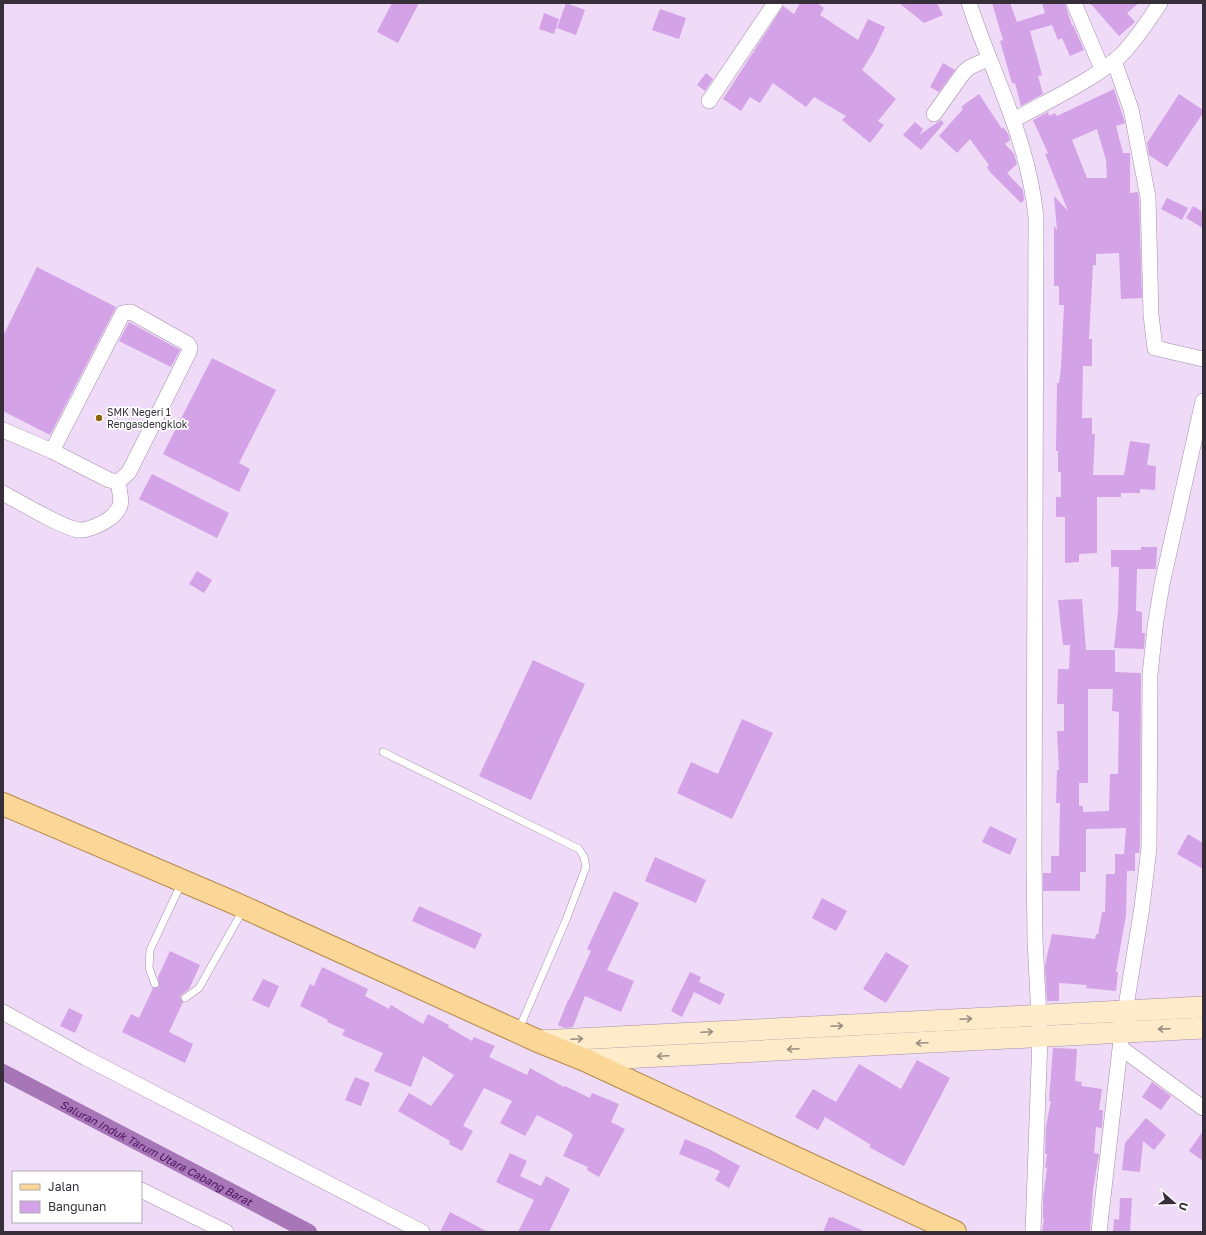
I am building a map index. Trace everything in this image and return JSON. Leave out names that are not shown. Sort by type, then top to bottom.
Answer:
[{"type":"main road","points":[[3,804],[183,881],[538,1041],[585,1060],[954,1232]]},
{"type":"street","points":[[709,102],[775,3]]},
{"type":"street","points":[[969,3],[988,59],[1014,120],[1028,167],[1036,216],[1034,859],[1035,940],[1040,1037],[1033,1232]]},
{"type":"street","points":[[1074,3],[1102,69]]},
{"type":"street","points":[[1014,120],[1114,61],[1130,44],[1160,3]]},
{"type":"street","points":[[934,114],[964,72],[970,67],[988,59]]},
{"type":"street","points":[[1114,61],[1131,109],[1148,197],[1151,315],[1155,348],[1203,359]]},
{"type":"street","points":[[52,451],[121,315],[125,312],[131,312],[185,342],[190,350],[129,472],[118,482]]},
{"type":"street","points":[[1099,1232],[1124,1010],[1142,907],[1149,848],[1150,675],[1155,627],[1162,584],[1203,401]]},
{"type":"street","points":[[3,430],[52,451],[109,480],[118,482]]},
{"type":"street","points":[[3,493],[64,525],[81,530],[106,521],[118,512],[121,502],[118,482]]},
{"type":"street","points":[[538,1041],[1203,1007]]},
{"type":"street","points":[[3,1012],[86,1058],[422,1232]]},
{"type":"street","points":[[585,1060],[1040,1037],[1121,1040],[1203,1028]]},
{"type":"street","points":[[1121,1040],[1203,1108]]},
{"type":"street","points":[[142,1190],[226,1232]]},
{"type":"lane","points":[[384,752],[572,845],[578,849],[584,858],[586,867],[566,920],[518,1031]]},
{"type":"lane","points":[[155,984],[149,968],[150,950],[183,881]]},
{"type":"lane","points":[[185,998],[199,988],[244,908]]},
{"type":"building","points":[[392,3],[419,3],[398,43],[377,32]]},
{"type":"building","points":[[566,3],[585,10],[576,35],[557,28]]},
{"type":"building","points":[[800,3],[817,3],[824,8],[820,15],[858,40],[868,19],[885,27],[874,51],[862,70],[896,99],[878,121],[884,125],[870,143],[842,120],[846,116],[814,97],[806,107],[773,83],[760,103],[750,97],[741,111],[723,99],[783,6],[794,14]]},
{"type":"building","points":[[899,3],[937,3],[943,15],[924,23]]},
{"type":"building","points":[[992,3],[1010,3],[1017,22],[1045,13],[1042,3],[1065,3],[1072,26],[1073,25],[1084,50],[1070,56],[1062,38],[1058,40],[1052,25],[1030,31],[1042,75],[1038,76],[1043,94],[1021,106],[1015,83],[1012,83],[1000,41],[1003,40]]},
{"type":"building","points":[[1090,3],[1139,3],[1127,13],[1135,22],[1119,36]]},
{"type":"building","points":[[660,9],[686,18],[679,39],[652,30]]},
{"type":"building","points":[[544,13],[559,19],[554,34],[539,29]]},
{"type":"building","points":[[943,63],[955,70],[939,92],[930,87]]},
{"type":"building","points":[[706,73],[713,79],[705,91],[697,85]]},
{"type":"building","points":[[1114,89],[1125,123],[1116,126],[1123,153],[1130,153],[1130,193],[1138,192],[1139,198],[1142,298],[1121,299],[1119,253],[1096,254],[1096,265],[1093,265],[1089,339],[1092,339],[1092,366],[1083,366],[1082,418],[1092,418],[1092,434],[1095,434],[1093,475],[1124,475],[1130,441],[1150,444],[1147,465],[1156,466],[1155,490],[1140,489],[1140,493],[1121,493],[1121,497],[1097,497],[1097,553],[1079,554],[1079,562],[1065,563],[1065,517],[1056,517],[1056,497],[1061,497],[1061,472],[1058,472],[1058,451],[1056,451],[1057,383],[1059,383],[1061,368],[1064,305],[1059,305],[1059,286],[1054,286],[1054,226],[1057,230],[1054,196],[1068,211],[1045,154],[1048,153],[1033,120],[1048,112],[1049,116],[1055,113],[1057,116]],"holes":[[[1097,129],[1106,160],[1107,178],[1087,178],[1072,140]]]},
{"type":"building","points":[[979,94],[1002,129],[1003,127],[1008,134],[1010,140],[1005,144],[1014,154],[1017,164],[1007,173],[1023,190],[1024,200],[1021,203],[990,172],[987,167],[989,165],[970,139],[957,153],[939,136],[963,109],[961,107]]},
{"type":"building","points":[[1179,94],[1203,110],[1203,113],[1167,167],[1149,155],[1147,143]]},
{"type":"building","points":[[941,120],[944,123],[921,150],[903,135],[915,122],[923,129],[919,135]]},
{"type":"building","points":[[1167,198],[1188,208],[1182,220],[1161,209]]},
{"type":"building","points":[[1193,206],[1203,212],[1203,228],[1186,218]]},
{"type":"building","points":[[37,267],[116,307],[50,435],[3,411],[3,336]]},
{"type":"building","points":[[129,322],[180,350],[171,367],[119,341]]},
{"type":"building","points":[[212,358],[276,390],[239,463],[250,469],[239,492],[163,454]]},
{"type":"building","points":[[152,474],[229,513],[217,538],[139,499]]},
{"type":"building","points":[[1141,547],[1157,547],[1156,569],[1137,569],[1136,611],[1142,612],[1142,633],[1145,633],[1144,649],[1114,648],[1118,611],[1119,567],[1111,567],[1111,550],[1141,550]]},
{"type":"building","points":[[197,571],[212,580],[204,593],[189,584]]},
{"type":"building","points":[[1082,599],[1086,650],[1115,650],[1115,672],[1141,673],[1140,847],[1139,853],[1135,853],[1135,871],[1127,871],[1126,915],[1116,972],[1118,972],[1116,991],[1086,988],[1087,985],[1059,983],[1059,1001],[1047,1001],[1045,965],[1052,934],[1095,939],[1096,934],[1098,934],[1102,912],[1105,912],[1106,874],[1115,874],[1115,854],[1124,854],[1126,828],[1086,829],[1086,872],[1080,872],[1080,891],[1043,891],[1043,873],[1051,873],[1051,856],[1059,856],[1060,803],[1056,803],[1057,770],[1059,770],[1057,731],[1064,731],[1064,704],[1057,704],[1058,669],[1069,669],[1070,645],[1063,645],[1058,600]],"holes":[[[1088,689],[1113,689],[1112,711],[1119,712],[1118,774],[1110,774],[1109,811],[1083,812],[1083,806],[1079,806],[1079,783],[1088,783]]]},
{"type":"building","points":[[533,660],[585,684],[531,800],[479,776]]},
{"type":"building","points":[[742,719],[773,733],[732,819],[677,793],[691,762],[718,774]]},
{"type":"building","points":[[990,826],[1017,839],[1010,855],[982,842]]},
{"type":"building","points":[[1188,834],[1203,843],[1203,869],[1177,854]]},
{"type":"building","points":[[655,857],[706,880],[696,903],[645,881]]},
{"type":"building","points":[[614,891],[639,903],[607,970],[634,981],[621,1012],[585,996],[573,1027],[565,1028],[558,1025],[591,951],[587,949]]},
{"type":"building","points":[[822,898],[847,911],[836,931],[812,918]]},
{"type":"building","points":[[419,906],[482,934],[475,949],[412,921]]},
{"type":"building","points":[[170,951],[200,965],[189,989],[180,996],[183,1002],[169,1032],[193,1044],[185,1063],[122,1032],[131,1014],[139,1018],[153,988],[159,987],[158,977]]},
{"type":"building","points":[[886,952],[909,966],[886,1003],[863,989]]},
{"type":"building","points":[[322,967],[368,989],[365,996],[389,1009],[391,1005],[423,1024],[428,1014],[449,1025],[448,1027],[472,1041],[474,1037],[495,1046],[489,1057],[527,1075],[530,1068],[564,1087],[565,1086],[590,1098],[592,1093],[619,1104],[611,1122],[625,1129],[599,1177],[587,1170],[588,1167],[563,1156],[573,1135],[570,1132],[537,1115],[525,1136],[500,1123],[512,1101],[484,1088],[463,1126],[473,1131],[462,1151],[449,1144],[450,1141],[398,1111],[409,1093],[431,1106],[454,1075],[423,1056],[411,1087],[374,1071],[383,1053],[342,1035],[345,1030],[327,1022],[328,1020],[300,1006],[310,984],[314,986]]},
{"type":"building","points":[[690,972],[701,977],[699,982],[725,994],[720,1005],[694,992],[682,1017],[671,1011]]},
{"type":"building","points":[[263,979],[279,986],[269,1008],[252,1000]]},
{"type":"building","points":[[69,1008],[83,1015],[75,1033],[60,1026]]},
{"type":"building","points":[[1053,1048],[1077,1049],[1075,1081],[1082,1082],[1081,1086],[1102,1089],[1099,1110],[1103,1110],[1102,1128],[1096,1127],[1094,1153],[1099,1154],[1093,1190],[1090,1232],[1042,1232],[1044,1218],[1043,1198],[1047,1168],[1045,1167],[1047,1154],[1045,1154],[1046,1126],[1051,1101],[1049,1101]]},
{"type":"building","points":[[917,1060],[950,1078],[904,1166],[869,1147],[871,1145],[825,1117],[818,1130],[795,1117],[813,1089],[836,1102],[859,1064],[901,1089]]},
{"type":"building","points":[[355,1077],[370,1083],[361,1106],[345,1100]]},
{"type":"building","points":[[1152,1082],[1171,1096],[1161,1110],[1142,1097]]},
{"type":"building","points":[[1146,1118],[1166,1135],[1154,1150],[1143,1141],[1140,1172],[1122,1170],[1125,1143]]},
{"type":"building","points":[[1203,1131],[1203,1161],[1189,1151]]},
{"type":"building","points":[[685,1139],[709,1149],[740,1166],[729,1188],[715,1180],[720,1171],[679,1154]]},
{"type":"building","points":[[510,1153],[527,1161],[520,1176],[541,1186],[546,1176],[570,1189],[549,1232],[518,1232],[534,1200],[496,1182]]},
{"type":"building","points":[[1120,1198],[1132,1198],[1130,1232],[1113,1232],[1114,1219],[1119,1220]]},
{"type":"building","points":[[450,1212],[488,1232],[440,1232]]},
{"type":"building","points":[[829,1217],[832,1217],[866,1232],[823,1232]]},
{"type":"waterway","name":"Saluran Induk Tarum Utara Cabang Barat","points":[[3,1072],[309,1232]]},
{"type":"place","name":"SMK Negeri 1 Rengasdengklok","points":[[99,418]]}]
